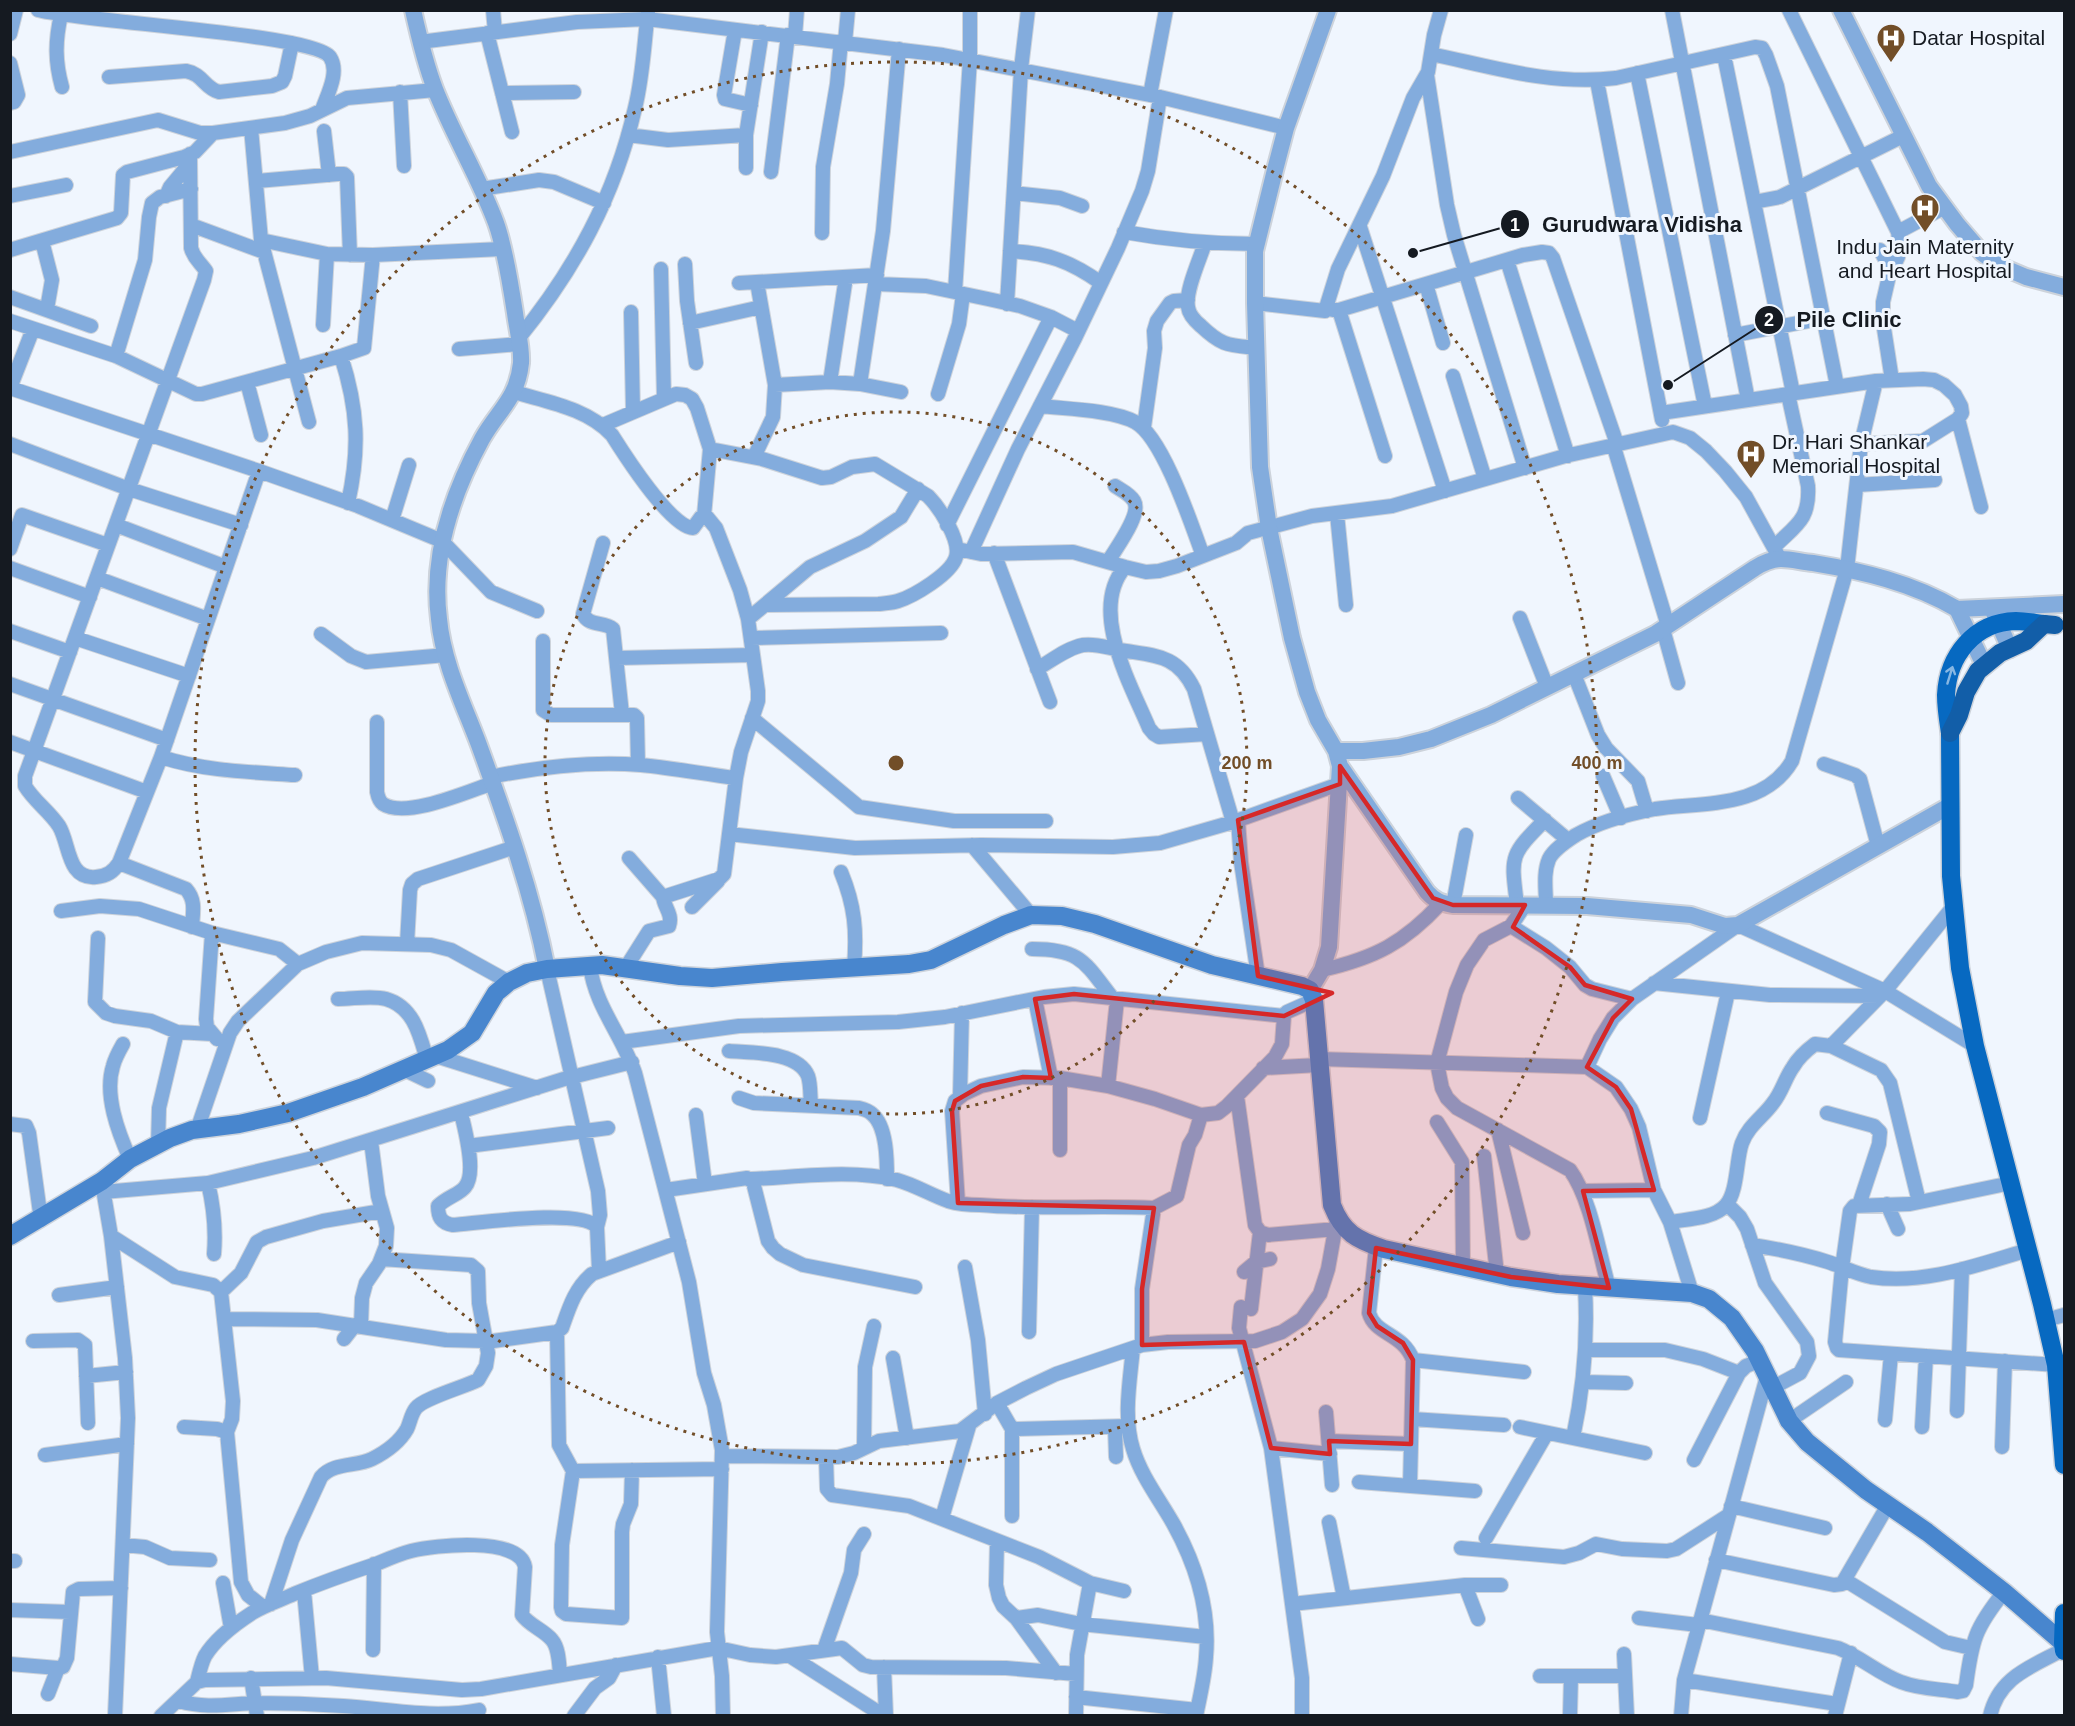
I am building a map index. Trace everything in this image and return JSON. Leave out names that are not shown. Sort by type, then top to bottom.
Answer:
[{"type":"highway","points":[[1950,733],[1971,680],[1984,665],[2054,625]]},
{"type":"main road","points":[[2054,625],[2016,621],[1995,615],[1961,649],[1947,683],[1946,711],[1950,733],[1951,876],[1960,968],[1975,1046],[2046,1320],[2060,1364],[2064,1465]]},
{"type":"main road","points":[[10,1236],[103,1186],[130,1159],[170,1138],[197,1130],[239,1124],[288,1113],[334,1098],[448,1050],[472,1033],[496,993],[509,982],[526,973],[602,965],[712,978],[909,964],[931,960],[1004,925],[1031,915],[1062,916],[1095,924],[1212,965],[1302,986],[1312,995],[1332,1205],[1336,1224],[1348,1233],[1365,1243],[1497,1274],[1585,1287],[1692,1293],[1709,1299],[1732,1317],[1766,1375],[1789,1421],[1807,1442],[1866,1490],[1927,1532],[2004,1592],[2064,1648]]},
{"type":"main road","points":[[2064,1613],[2064,1648]]},
{"type":"street","points":[[10,34],[16,10]]},
{"type":"street","points":[[38,10],[61,15],[263,37],[319,50],[329,55],[333,64],[333,77],[322,110]]},
{"type":"street","points":[[413,10],[435,90],[497,225],[512,291],[521,360],[518,382],[511,399],[483,438],[446,524],[437,580],[437,601],[446,655],[515,847],[539,926],[600,1204],[597,1227],[599,1271]]},
{"type":"street","points":[[493,10],[491,32],[512,132]]},
{"type":"street","points":[[771,172],[791,36],[798,10]]},
{"type":"street","points":[[822,233],[824,166],[848,10]]},
{"type":"street","points":[[938,393],[959,324],[970,10]]},
{"type":"street","points":[[1007,303],[1021,69],[1028,10]]},
{"type":"street","points":[[765,605],[879,604],[898,601],[933,582],[952,566],[964,550],[1078,331],[1124,232],[1148,171],[1166,10]]},
{"type":"street","points":[[1328,10],[1286,128],[1257,244],[1255,303],[1260,467],[1269,528],[1292,638],[1307,692],[1338,759],[1433,898],[1447,904],[1587,906],[1691,915],[1725,926],[1738,925],[1882,993],[1975,1046]]},
{"type":"street","points":[[1440,10],[1427,75],[1447,205],[1524,468]]},
{"type":"street","points":[[1672,10],[1748,400]]},
{"type":"street","points":[[1789,10],[1898,232],[1900,246],[1898,257],[1889,276],[1883,302],[1883,322],[1892,380]]},
{"type":"street","points":[[1841,10],[1929,186],[1982,253],[2000,266],[2026,277],[2064,287]]},
{"type":"street","points":[[61,15],[55,51],[62,87]]},
{"type":"street","points":[[420,42],[491,32],[576,16],[607,19],[647,15],[735,30],[899,48],[970,59],[1155,96],[1286,128]]},
{"type":"street","points":[[459,349],[519,341],[570,268],[604,203],[628,135],[636,106],[643,63],[647,15]]},
{"type":"street","points":[[735,30],[725,99],[751,105]]},
{"type":"street","points":[[746,168],[746,135],[762,32]]},
{"type":"street","points":[[109,77],[186,71],[195,73],[213,90],[219,92],[272,86],[282,82],[285,76],[292,43]]},
{"type":"street","points":[[1431,54],[1551,80],[1597,81],[1755,47],[1762,48],[1777,86],[1837,386]]},
{"type":"street","points":[[860,384],[877,280],[899,48]]},
{"type":"street","points":[[1338,759],[1431,739],[1491,715],[1666,627],[1777,553],[1806,512],[1809,501],[1808,486],[1780,326],[1724,54]]},
{"type":"street","points":[[10,63],[18,95],[17,99],[10,103]]},
{"type":"street","points":[[1637,73],[1705,406]]},
{"type":"street","points":[[1385,456],[1332,310],[1338,269],[1383,176],[1413,98],[1427,75]]},
{"type":"street","points":[[1597,81],[1665,434]]},
{"type":"street","points":[[10,152],[158,120],[207,133],[251,128],[297,121],[347,98],[435,90]]},
{"type":"street","points":[[400,92],[404,166]]},
{"type":"street","points":[[502,93],[574,93]]},
{"type":"street","points":[[251,128],[263,246],[309,422]]},
{"type":"street","points":[[324,131],[329,175]]},
{"type":"street","points":[[166,196],[207,133]]},
{"type":"street","points":[[628,135],[668,140],[746,135]]},
{"type":"street","points":[[1754,202],[1771,200],[1903,136]]},
{"type":"street","points":[[192,157],[191,248],[194,258],[206,271],[169,380],[25,776],[25,786],[58,825],[66,842],[73,867],[80,875],[93,878],[105,876],[114,871],[119,863],[161,757],[259,471]]},
{"type":"street","points":[[10,250],[117,218],[121,213],[123,175],[127,172],[192,157]]},
{"type":"street","points":[[257,181],[344,174],[347,177],[350,255]]},
{"type":"street","points":[[481,189],[539,180],[554,182],[604,203]]},
{"type":"street","points":[[10,196],[66,185]]},
{"type":"street","points":[[116,357],[145,260],[152,203],[160,197],[191,189]]},
{"type":"street","points":[[1014,193],[1049,196],[1082,206]]},
{"type":"street","points":[[1898,232],[1945,207]]},
{"type":"street","points":[[191,225],[263,246],[327,254],[373,255],[502,249]]},
{"type":"street","points":[[1360,227],[1444,491]]},
{"type":"street","points":[[1124,232],[1168,240],[1257,244]]},
{"type":"street","points":[[42,241],[52,280],[47,309]]},
{"type":"street","points":[[1205,243],[1188,300],[1192,318],[1217,341],[1233,346],[1256,348]]},
{"type":"street","points":[[1880,250],[1886,261],[1889,276]]},
{"type":"street","points":[[1010,251],[1058,258],[1081,268],[1101,283]]},
{"type":"street","points":[[1255,303],[1332,310],[1508,260],[1542,252],[1549,253],[1553,258],[1615,444],[1666,627],[1678,683]]},
{"type":"street","points":[[323,325],[327,254]]},
{"type":"street","points":[[10,321],[116,357],[196,394],[202,394],[364,348],[373,255]]},
{"type":"street","points":[[1508,260],[1568,456]]},
{"type":"street","points":[[685,264],[696,363]]},
{"type":"street","points":[[661,268],[664,399]]},
{"type":"street","points":[[830,382],[846,277]]},
{"type":"street","points":[[739,283],[846,277],[926,286],[1007,303],[1051,317],[1078,331]]},
{"type":"street","points":[[754,457],[773,417],[775,385],[757,282]]},
{"type":"street","points":[[1426,284],[1443,343]]},
{"type":"street","points":[[10,297],[91,326]]},
{"type":"street","points":[[1144,427],[1157,321],[1170,303],[1188,300]]},
{"type":"street","points":[[690,323],[761,308]]},
{"type":"street","points":[[631,312],[633,412]]},
{"type":"street","points":[[947,525],[1051,317]]},
{"type":"street","points":[[1735,335],[1824,318]]},
{"type":"street","points":[[33,328],[10,388],[259,471],[348,503],[442,541],[490,592],[537,611]]},
{"type":"street","points":[[341,356],[350,385],[356,434],[354,474],[348,503]]},
{"type":"street","points":[[1453,376],[1485,479]]},
{"type":"street","points":[[1661,413],[1837,386],[1892,380],[1934,380],[1955,395],[1961,406],[1962,412],[1958,419],[1923,441],[1861,444]]},
{"type":"street","points":[[1546,905],[1545,870],[1550,857],[1569,840],[1587,829],[1647,811],[1720,803],[1746,796],[1773,784],[1784,775],[1792,761],[1847,569],[1861,444],[1876,381]]},
{"type":"street","points":[[247,382],[261,435]]},
{"type":"street","points":[[775,385],[830,382],[860,384],[901,392]]},
{"type":"street","points":[[514,392],[578,411],[603,426],[612,435],[656,498],[686,527],[693,528],[704,516],[710,449],[692,399],[676,394],[603,426]]},
{"type":"street","points":[[1040,406],[1118,416],[1144,427],[1155,443],[1183,500],[1203,556]]},
{"type":"street","points":[[1958,419],[1981,507]]},
{"type":"street","points":[[710,449],[754,457],[822,478],[831,477],[852,467],[875,464],[918,489],[934,502],[964,550],[994,554],[1073,552],[1146,572],[1159,571],[1203,556],[1236,543],[1248,533],[1312,516],[1392,506],[1568,456],[1673,432],[1690,438],[1706,451],[1746,497],[1777,553],[1847,569],[1930,595],[1957,609],[1995,615],[2064,604]]},
{"type":"street","points":[[10,444],[129,489],[241,525]]},
{"type":"street","points":[[392,520],[409,465]]},
{"type":"street","points":[[1857,485],[1935,480]]},
{"type":"street","points":[[1108,562],[1136,512],[1136,504],[1132,498],[1115,486]]},
{"type":"street","points":[[748,619],[810,567],[865,541],[901,517],[918,489]]},
{"type":"street","points":[[1337,514],[1346,605]]},
{"type":"street","points":[[10,549],[22,515],[108,545]]},
{"type":"street","points":[[692,907],[724,874],[741,752],[758,701],[748,619],[740,590],[716,528],[704,516]]},
{"type":"street","points":[[116,525],[226,567]]},
{"type":"street","points":[[603,543],[583,614],[590,622],[614,629],[622,714]]},
{"type":"street","points":[[994,554],[1050,702]]},
{"type":"street","points":[[1125,567],[1118,576],[1113,590],[1111,615],[1113,635],[1154,734],[1159,737],[1208,734]]},
{"type":"street","points":[[10,568],[90,597]]},
{"type":"street","points":[[97,578],[208,619]]},
{"type":"street","points":[[1957,609],[1984,665]]},
{"type":"street","points":[[1995,615],[2010,649]]},
{"type":"street","points":[[1520,618],[1547,687]]},
{"type":"street","points":[[10,631],[189,676]]},
{"type":"street","points":[[751,638],[940,633]]},
{"type":"street","points":[[321,634],[351,656],[366,662],[446,655]]},
{"type":"street","points":[[543,641],[543,710],[551,715],[634,715],[637,718],[638,765]]},
{"type":"street","points":[[1037,669],[1074,648],[1083,645],[1100,645],[1157,656],[1176,664],[1187,674],[1194,689],[1235,821],[1258,976]]},
{"type":"street","points":[[617,658],[753,655]]},
{"type":"street","points":[[1574,674],[1598,735],[1606,748],[1638,781],[1647,811]]},
{"type":"street","points":[[10,684],[167,740]]},
{"type":"street","points":[[752,718],[860,807],[954,821],[1046,820]]},
{"type":"street","points":[[378,722],[376,792],[384,805],[403,808],[442,801],[491,780],[552,767],[638,765],[736,778]]},
{"type":"street","points":[[10,742],[147,792]]},
{"type":"street","points":[[161,757],[186,765],[295,775]]},
{"type":"street","points":[[958,1203],[952,1111],[955,1101],[960,1096],[981,1086],[1023,1077],[1056,1078],[1108,1086],[1201,1115],[1218,1113],[1238,1096],[1279,1051],[1282,1044],[1284,1016],[1312,995],[1329,947],[1339,784],[1338,759]]},
{"type":"street","points":[[1824,764],[1856,775],[1860,779],[1878,846]]},
{"type":"street","points":[[1603,776],[1620,818]]},
{"type":"street","points":[[729,834],[855,848],[972,845],[1113,847],[1160,843],[1235,821],[1339,784]]},
{"type":"street","points":[[1518,798],[1569,840]]},
{"type":"street","points":[[1587,1067],[1613,1018],[1632,999],[1654,983],[1738,925],[1951,805]]},
{"type":"street","points":[[1545,820],[1523,842],[1515,854],[1512,868],[1521,905],[1511,926],[1484,940],[1467,965],[1456,992],[1437,1063],[1442,1088],[1447,1098],[1457,1108],[1570,1170],[1582,1191],[1609,1288]]},
{"type":"street","points":[[1322,970],[1347,965],[1399,942],[1447,904],[1466,834]]},
{"type":"street","points":[[972,845],[1031,915]]},
{"type":"street","points":[[407,944],[412,884],[418,879],[515,847]]},
{"type":"street","points":[[625,969],[649,932],[669,926],[670,912],[663,897],[629,858]]},
{"type":"street","points":[[119,863],[186,889],[192,895],[194,903],[192,927]]},
{"type":"street","points":[[841,872],[855,916],[854,968]]},
{"type":"street","points":[[663,897],[719,879]]},
{"type":"street","points":[[61,911],[100,906],[139,909],[212,933],[279,949],[298,964]]},
{"type":"street","points":[[1831,1046],[1882,993],[1953,907]]},
{"type":"street","points":[[1511,926],[1560,959],[1585,985],[1592,989],[1632,999]]},
{"type":"street","points":[[212,933],[207,1028],[225,1047]]},
{"type":"street","points":[[98,938],[95,1002],[99,1008],[106,1013],[151,1021],[177,1032],[212,1034]]},
{"type":"street","points":[[197,1130],[225,1047],[238,1021],[298,964],[326,952],[362,944],[432,945],[451,950],[509,982]]},
{"type":"street","points":[[1032,949],[1053,949],[1068,952],[1077,957],[1115,1000],[1108,1086]]},
{"type":"street","points":[[590,966],[597,998],[632,1062],[692,1296],[704,1373],[720,1430],[722,1462],[717,1632],[722,1676],[723,1716]]},
{"type":"street","points":[[1654,983],[1770,995],[1882,993]]},
{"type":"street","points":[[1700,1118],[1728,992]]},
{"type":"street","points":[[622,1042],[740,1026],[898,1022],[1074,994],[1284,1016]]},
{"type":"street","points":[[338,999],[386,999],[403,1008],[419,1030],[431,1058],[537,1088]]},
{"type":"street","points":[[1035,999],[1056,1078],[1060,1150]]},
{"type":"street","points":[[960,1096],[962,1013]]},
{"type":"street","points":[[158,1145],[159,1108],[177,1032]]},
{"type":"street","points":[[123,1044],[113,1064],[110,1078],[111,1095],[117,1123],[130,1159]]},
{"type":"street","points":[[1670,1222],[1700,1217],[1715,1212],[1727,1204],[1733,1189],[1741,1144],[1746,1134],[1774,1102],[1797,1061],[1815,1044],[1831,1046],[1881,1070],[1887,1076],[1919,1202]]},
{"type":"street","points":[[729,1051],[782,1056],[795,1062],[803,1068],[807,1075],[810,1105]]},
{"type":"street","points":[[115,1716],[127,1444],[126,1372],[111,1236],[103,1186],[208,1183],[314,1158],[571,1077],[632,1062]]},
{"type":"street","points":[[1263,1068],[1319,1062],[1587,1067],[1616,1087],[1631,1109],[1639,1127],[1654,1190],[1670,1222],[1692,1293]]},
{"type":"street","points":[[405,1070],[428,1081]]},
{"type":"street","points":[[1238,1096],[1263,1261],[1239,1328],[1249,1341],[1271,1448],[1302,1678],[1302,1716]]},
{"type":"street","points":[[739,1098],[754,1103],[859,1108],[873,1114],[881,1128],[887,1156],[887,1179]]},
{"type":"street","points":[[461,1113],[468,1146],[470,1179],[463,1190],[447,1197],[438,1206],[441,1220],[453,1225],[549,1217],[590,1222],[597,1227]]},
{"type":"street","points":[[1827,1113],[1874,1126],[1880,1132],[1879,1144],[1859,1205]]},
{"type":"street","points":[[696,1115],[705,1184]]},
{"type":"street","points":[[666,1190],[747,1178],[867,1175],[912,1185],[958,1203],[1032,1207],[1154,1208],[1176,1196],[1189,1145],[1195,1135],[1201,1115]]},
{"type":"street","points":[[1437,1122],[1462,1162],[1463,1267]]},
{"type":"street","points":[[10,1124],[22,1124],[26,1126],[29,1133],[41,1220]]},
{"type":"street","points":[[468,1146],[608,1128]]},
{"type":"street","points":[[1498,1130],[1523,1233]]},
{"type":"street","points":[[344,1338],[358,1325],[366,1283],[386,1246],[387,1228],[382,1211],[371,1141]]},
{"type":"street","points":[[1484,1156],[1497,1274]]},
{"type":"street","points":[[751,1179],[768,1241],[780,1254],[803,1265],[915,1287]]},
{"type":"street","points":[[208,1183],[214,1207],[216,1230],[214,1254]]},
{"type":"street","points":[[2011,1183],[1919,1202],[1854,1206],[1850,1211],[1842,1268],[1835,1342],[1839,1350],[2060,1364]]},
{"type":"street","points":[[1582,1191],[1654,1190]]},
{"type":"street","points":[[1694,1460],[1739,1373],[1746,1366],[1766,1375],[1800,1373],[1809,1356],[1807,1342],[1765,1283],[1740,1217],[1727,1204]]},
{"type":"street","points":[[1887,1204],[1898,1229]]},
{"type":"street","points":[[1029,1332],[1032,1207]]},
{"type":"street","points":[[1116,1457],[1137,1347],[1142,1289],[1154,1208]]},
{"type":"street","points":[[221,1292],[240,1273],[257,1242],[266,1237],[322,1221],[382,1211]]},
{"type":"street","points":[[573,1471],[632,1470],[722,1462],[838,1457],[879,1440],[944,1435],[960,1431],[997,1403],[1056,1374],[1137,1347],[1168,1342],[1249,1341],[1282,1332],[1302,1319],[1320,1294],[1328,1269],[1336,1224],[1268,1235],[1260,1232]]},
{"type":"street","points":[[111,1236],[175,1277],[213,1285],[221,1292],[233,1401],[232,1419],[227,1432],[241,1582],[248,1595],[267,1606]]},
{"type":"street","points":[[225,1319],[300,1318],[446,1340],[485,1342],[557,1332],[562,1328],[574,1295],[582,1282],[592,1274],[679,1242]]},
{"type":"street","points":[[1752,1245],[1800,1254],[1869,1276],[1890,1279],[1919,1278],[1962,1269],[2028,1250]]},
{"type":"street","points":[[1376,1246],[1369,1313],[1371,1320],[1403,1343],[1413,1360],[1410,1486]]},
{"type":"street","points":[[267,1606],[292,1540],[321,1477],[335,1467],[369,1461],[385,1452],[396,1444],[406,1430],[415,1409],[421,1404],[478,1380],[486,1366],[488,1353],[479,1303],[476,1267],[381,1258]]},
{"type":"street","points":[[1244,1272],[1263,1261]]},
{"type":"street","points":[[965,1267],[978,1340],[985,1414]]},
{"type":"street","points":[[1957,1411],[1962,1269]]},
{"type":"street","points":[[59,1295],[117,1287]]},
{"type":"street","points":[[1573,1438],[1584,1382],[1587,1350],[1585,1287]]},
{"type":"street","points":[[2046,1320],[2064,1315]]},
{"type":"street","points":[[864,1448],[865,1367],[874,1326]]},
{"type":"street","points":[[557,1332],[559,1445],[573,1471],[562,1545],[562,1611],[566,1614],[622,1618],[622,1532],[632,1504],[632,1470]]},
{"type":"street","points":[[33,1341],[78,1340],[83,1342],[85,1345],[88,1423]]},
{"type":"street","points":[[1587,1350],[1665,1350],[1703,1359],[1739,1373]]},
{"type":"street","points":[[1885,1420],[1891,1354]]},
{"type":"street","points":[[1922,1427],[1926,1356]]},
{"type":"street","points":[[893,1358],[907,1438]]},
{"type":"street","points":[[1413,1360],[1524,1372]]},
{"type":"street","points":[[2002,1447],[2006,1361]]},
{"type":"street","points":[[86,1376],[126,1372]]},
{"type":"street","points":[[1681,1716],[1684,1680],[1766,1375]]},
{"type":"street","points":[[1584,1382],[1626,1383]]},
{"type":"street","points":[[1789,1421],[1846,1382]]},
{"type":"street","points":[[997,1403],[1012,1429],[1012,1516]]},
{"type":"street","points":[[1326,1412],[1332,1485]]},
{"type":"street","points":[[1412,1419],[1504,1425]]},
{"type":"street","points":[[942,1518],[969,1426]]},
{"type":"street","points":[[1012,1429],[1122,1426]]},
{"type":"street","points":[[1076,1697],[1197,1713],[1206,1657],[1206,1615],[1196,1570],[1175,1527],[1141,1468],[1122,1426]]},
{"type":"street","points":[[184,1427],[217,1429],[227,1432]]},
{"type":"street","points":[[1520,1427],[1645,1453]]},
{"type":"street","points":[[1486,1538],[1547,1433]]},
{"type":"street","points":[[45,1455],[127,1444]]},
{"type":"street","points":[[1271,1448],[1411,1444]]},
{"type":"street","points":[[826,1457],[827,1489],[832,1494],[909,1506],[1039,1557],[1090,1583],[1124,1591]]},
{"type":"street","points":[[1359,1482],[1475,1491]]},
{"type":"street","points":[[1716,1560],[1834,1585],[1842,1584],[1888,1505]]},
{"type":"street","points":[[1461,1548],[1564,1557],[1579,1553],[1596,1544],[1622,1549],[1667,1551],[1683,1546],[1730,1510],[1825,1528]]},
{"type":"street","points":[[1329,1522],[1344,1598]]},
{"type":"street","points":[[824,1650],[851,1573],[854,1550],[864,1534]]},
{"type":"street","points":[[997,1541],[996,1585],[999,1598],[1056,1673]]},
{"type":"street","points":[[123,1545],[145,1547],[170,1558],[210,1560]]},
{"type":"street","points":[[161,1716],[197,1682],[204,1658],[214,1644],[231,1628],[255,1611],[410,1551],[458,1545],[503,1549],[524,1560],[522,1615],[527,1622],[553,1641],[560,1674]]},
{"type":"street","points":[[374,1564],[374,1650]]},
{"type":"street","points":[[1845,1580],[1945,1642],[1971,1648]]},
{"type":"street","points":[[223,1583],[231,1628]]},
{"type":"street","points":[[1076,1716],[1076,1674],[1081,1624],[1090,1583]]},
{"type":"street","points":[[1292,1604],[1465,1585],[1501,1585]]},
{"type":"street","points":[[1465,1585],[1478,1619]]},
{"type":"street","points":[[10,1664],[63,1667],[67,1658],[72,1595],[76,1590],[121,1588]]},
{"type":"street","points":[[304,1591],[312,1678]]},
{"type":"street","points":[[1639,1618],[1699,1623],[1838,1648],[1911,1686],[1958,1692],[1963,1691],[1965,1685],[1971,1648],[1981,1622],[2004,1592]]},
{"type":"street","points":[[10,1610],[70,1612]]},
{"type":"street","points":[[1016,1618],[1038,1615],[1081,1624],[1206,1637]]},
{"type":"street","points":[[197,1682],[217,1679],[312,1678],[462,1690],[481,1689],[718,1648],[750,1655],[790,1656],[842,1648],[863,1665],[1006,1668],[1076,1674]]},
{"type":"street","points":[[1990,1716],[1997,1696],[2006,1683],[2064,1648]]},
{"type":"street","points":[[1684,1680],[1836,1710],[1851,1653]]},
{"type":"street","points":[[1624,1654],[1627,1716]]},
{"type":"street","points":[[790,1656],[885,1716]]},
{"type":"street","points":[[658,1657],[664,1716]]},
{"type":"street","points":[[573,1716],[595,1688],[609,1678],[616,1665]]},
{"type":"street","points":[[884,1667],[885,1716]]},
{"type":"street","points":[[48,1694],[58,1668]]},
{"type":"street","points":[[1540,1676],[1625,1676]]},
{"type":"street","points":[[1570,1716],[1571,1676]]},
{"type":"street","points":[[251,1678],[256,1709]]},
{"type":"street","points":[[462,1690],[481,1713]]},
{"type":"street","points":[[179,1701],[196,1706],[256,1709],[343,1706],[412,1714],[481,1713]]},
{"type":"highlighted area","points":[[1340,766],[1433,898],[1453,905],[1525,905],[1513,927],[1570,967],[1585,985],[1632,999],[1613,1018],[1587,1067],[1616,1087],[1631,1109],[1654,1190],[1583,1191],[1609,1288],[1511,1277],[1376,1248],[1369,1313],[1377,1326],[1403,1343],[1413,1360],[1411,1444],[1329,1441],[1330,1454],[1271,1448],[1244,1342],[1142,1345],[1142,1289],[1154,1208],[958,1203],[952,1111],[955,1101],[981,1086],[1023,1077],[1051,1078],[1035,999],[1074,994],[1284,1016],[1332,993],[1258,976],[1238,820],[1340,784]]},
{"type":"place","name":"Datar Hospital","points":[[1891,64]]},
{"type":"place","name":"Indu Jain Maternity and Heart Hospital","points":[[1925,234]]},
{"type":"place","name":"Gurudwara Vidisha","points":[[1413,253]]},
{"type":"place","name":"Pile Clinic","points":[[1668,385]]},
{"type":"place","name":"Dr. Hari Shankar Memorial Hospital","points":[[1751,480]]}]
